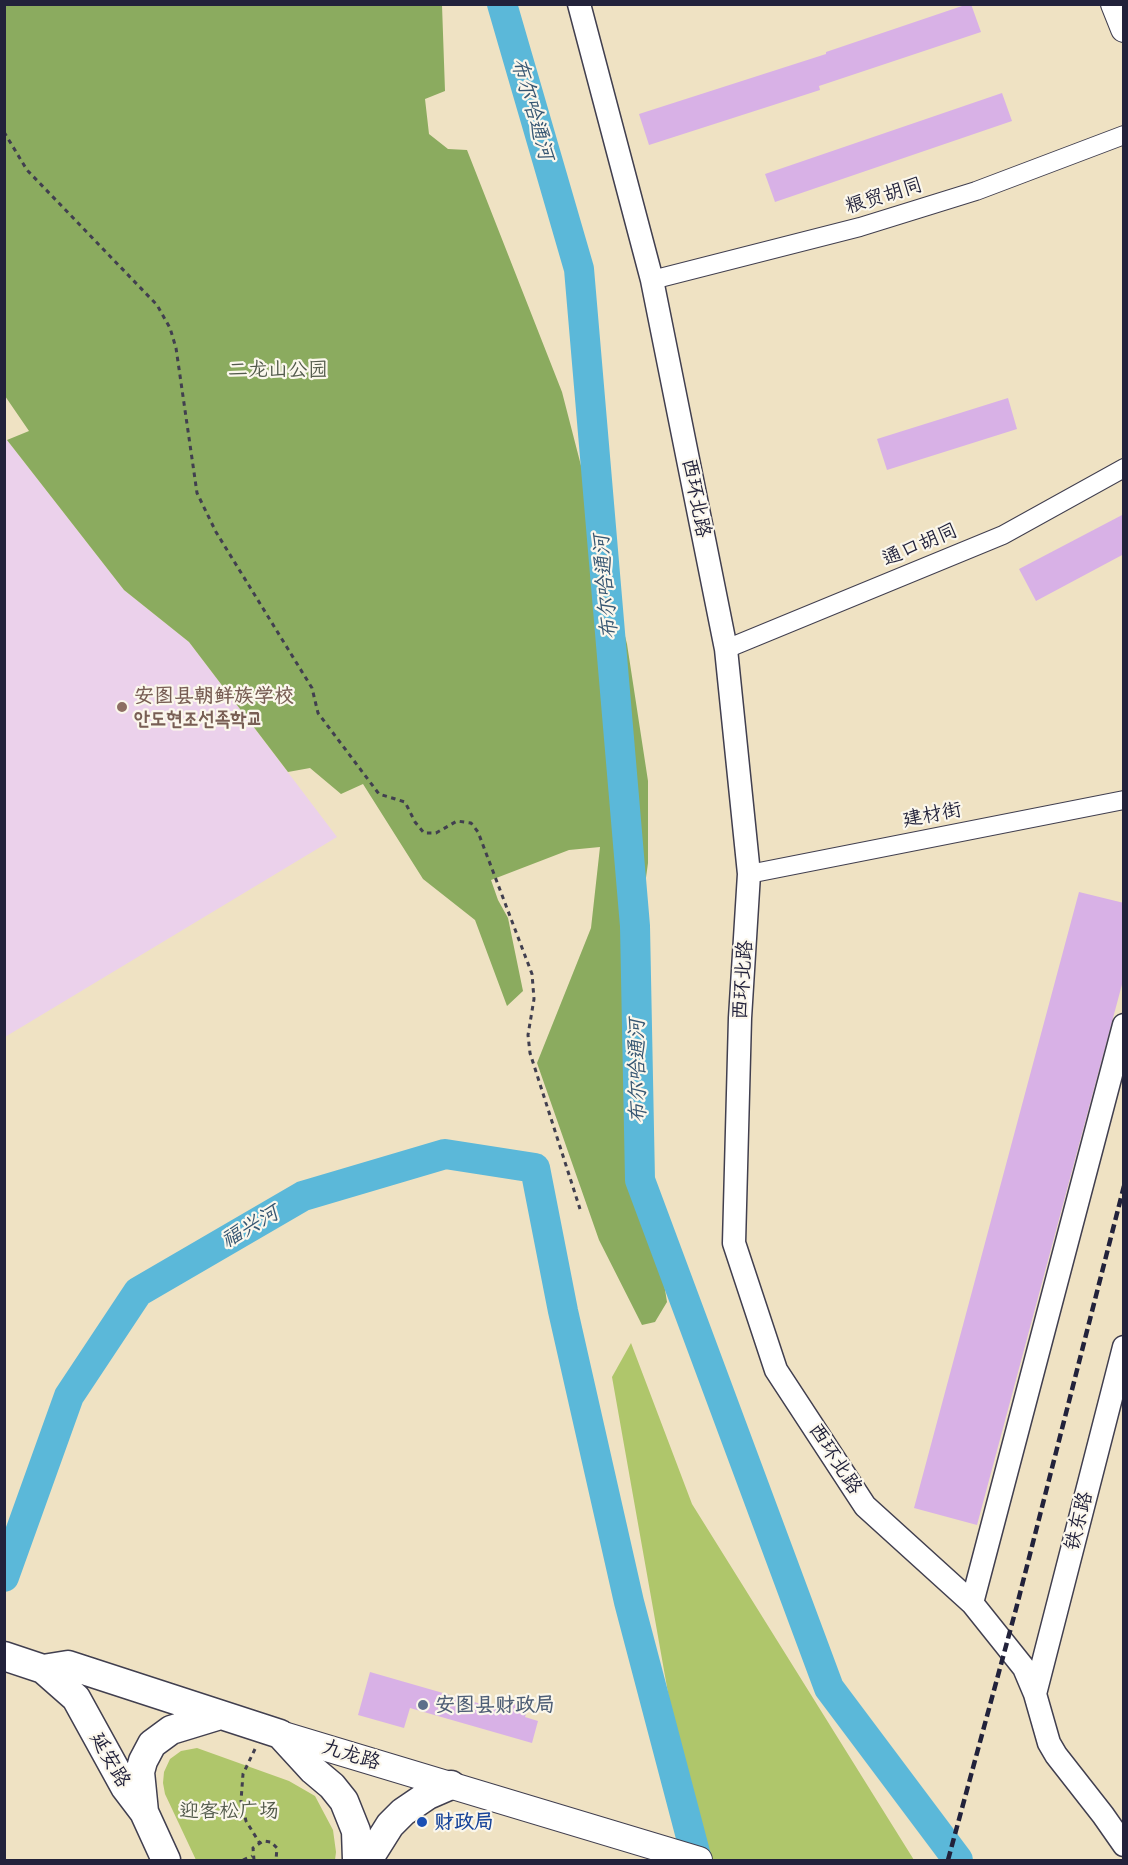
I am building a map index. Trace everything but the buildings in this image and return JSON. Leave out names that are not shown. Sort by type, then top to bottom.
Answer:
[{"type":"highway","name":"九龙路","points":[[5,1656],[43,1669],[68,1665],[273,1731]]},
{"type":"highway","name":"延安路","points":[[43,1669],[76,1698],[124,1787],[144,1812],[166,1860]]},
{"type":"highway","points":[[144,1812],[140,1772],[152,1744],[171,1730],[220,1715]]},
{"type":"highway","points":[[273,1731],[332,1786],[344,1801],[356,1831],[357,1860]]},
{"type":"highway","points":[[368,1860],[390,1825],[402,1812],[428,1795],[451,1785]]},
{"type":"main road","points":[[1114,4],[1124,29]]},
{"type":"main road","name":"九龙路","points":[[273,1731],[699,1860]]},
{"type":"street","name":"西环北路","points":[[579,4],[652,280],[726,649],[749,874],[739,1047],[734,1243],[776,1370],[866,1506],[972,1603],[1024,1668],[1035,1694],[1044,1729],[1056,1755],[1124,1845]]},
{"type":"street","name":"粮贸胡同","points":[[652,280],[860,227],[976,191],[1124,135]]},
{"type":"street","name":"通口胡同","points":[[726,649],[1003,535],[1124,468]]},
{"type":"street","name":"建材街","points":[[749,874],[1124,800]]},
{"type":"street","points":[[972,1603],[1124,1025]]},
{"type":"street","name":"铁东路","points":[[1035,1694],[1124,1347]]},
{"type":"path","points":[[4,132],[27,170],[157,305],[170,328],[176,348],[196,493],[216,532],[312,688],[318,713],[379,794],[405,802],[415,822],[424,833],[436,833],[457,821],[471,823],[477,832],[532,974],[534,999],[528,1035],[530,1053],[580,1209]]},
{"type":"path","points":[[259,1842],[246,1821],[240,1791],[245,1769],[273,1731]]},
{"type":"path","points":[[243,1860],[254,1858],[253,1848],[259,1842],[267,1841],[274,1844],[278,1852],[276,1860]]},
{"type":"shaded area","name":"安图县朝鲜族学校 안도현조선족학교","points":[[7,440],[124,590],[189,642],[337,837],[5,1037],[4,441]]},
{"type":"green space","name":"二龙山公园","points":[[4,5],[442,5],[445,91],[425,99],[429,134],[448,149],[467,150],[562,392],[627,644],[648,781],[648,863],[625,1030],[667,1302],[655,1322],[642,1325],[599,1240],[537,1063],[591,928],[600,847],[569,850],[491,880],[508,918],[523,991],[507,1006],[475,920],[423,879],[363,784],[341,794],[310,768],[288,772],[189,642],[124,590],[7,440],[29,431],[5,396]]},
{"type":"green space","points":[[631,1343],[692,1504],[914,1860],[703,1860],[687,1800],[612,1377]]},
{"type":"green space","name":"迎客松广场","points":[[197,1748],[289,1781],[315,1796],[333,1830],[335,1860],[196,1860],[165,1794],[163,1783],[164,1772],[170,1759],[181,1751]]},
{"type":"waterway","name":"布尔哈通河","points":[[502,4],[579,269],[635,926],[640,1180],[829,1688],[958,1860]]},
{"type":"waterway","name":"福兴河","points":[[4,1577],[69,1396],[138,1292],[303,1196],[445,1154],[535,1168],[563,1311],[629,1602],[697,1860]]},
{"type":"railway","points":[[948,1860],[1016,1609],[1124,1186]]},
{"type":"place","name":"安图县朝鲜族学校 안도현조선족학교","points":[[122,707]]},
{"type":"place","name":"安图县财政局","points":[[423,1705]]},
{"type":"place","name":"财政局","points":[[422,1822]]}]
